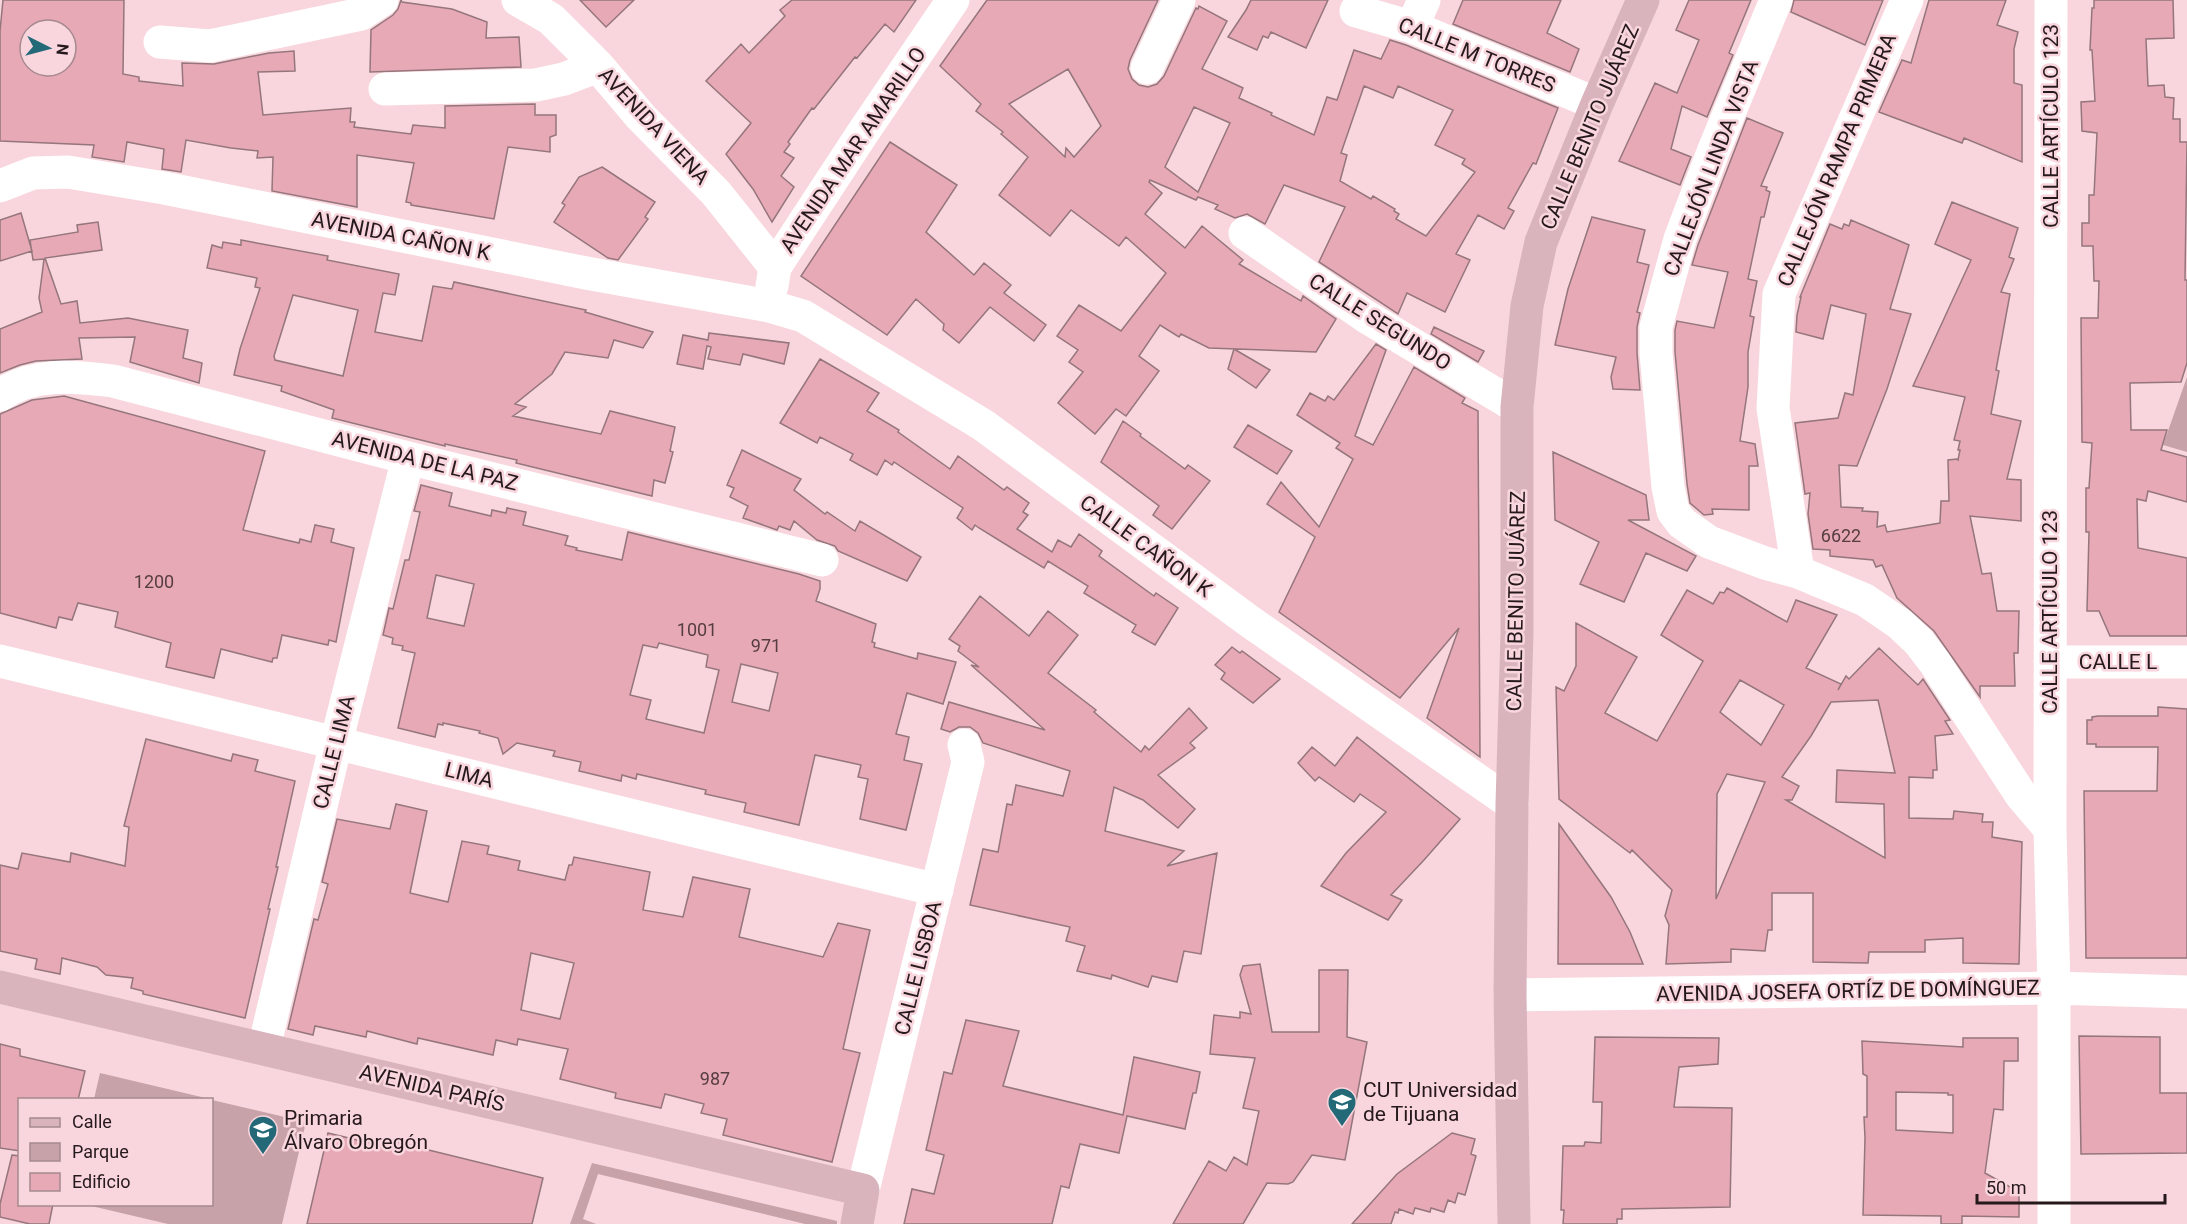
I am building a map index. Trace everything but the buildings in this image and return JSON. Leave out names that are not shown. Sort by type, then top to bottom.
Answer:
[{"type":"main road","name":"CALLE BENITO JUÁREZ","points":[[1514,1224],[1510,995],[1517,633],[1517,407],[1527,306],[1541,242],[1597,104],[1643,0]]},
{"type":"main road","name":"AVENIDA PARÍS","points":[[0,987],[864,1190]]},
{"type":"main road","points":[[857,1224],[864,1190]]},
{"type":"street","points":[[160,42],[210,46],[361,14],[382,0]]},
{"type":"street","name":"AVENIDA VIENA","points":[[518,0],[551,19],[598,66],[641,117],[716,193],[775,267]]},
{"type":"street","name":"AVENIDA MAR AMARILLO","points":[[769,306],[775,267],[953,0]]},
{"type":"street","points":[[1147,68],[1179,0]]},
{"type":"street","name":"CALLEJÓN LINDA VISTA","points":[[1776,0],[1713,152],[1680,239],[1656,327],[1656,353],[1668,487],[1673,511],[1682,523],[1709,542],[1765,563],[1798,572],[1865,600],[1900,624],[1919,642],[1935,663],[2021,795],[2049,829]]},
{"type":"street","name":"CALLEJÓN RAMPA PRIMERA","points":[[1798,572],[1773,408],[1779,294],[1907,0]]},
{"type":"street","name":"CALLE ARTÍCULO 123","points":[[2051,0],[2049,829],[2054,988],[2054,1224]]},
{"type":"street","name":"CALLE M TORRES","points":[[1356,11],[1418,13],[1597,104]]},
{"type":"street","points":[[385,89],[536,86],[564,79],[598,66]]},
{"type":"street","points":[[0,159],[33,173]]},
{"type":"street","name":"AVENIDA CAÑON K","points":[[33,173],[68,172],[164,188],[574,270],[769,306]]},
{"type":"street","points":[[0,186],[33,173]]},
{"type":"street","name":"CALLE SEGUNDO","points":[[1245,233],[1365,316],[1517,407]]},
{"type":"street","name":"CALLE CAÑON K","points":[[769,306],[803,316],[983,425],[1249,621],[1512,804]]},
{"type":"street","name":"AVENIDA DE LA PAZ","points":[[14,388],[70,376],[113,381],[408,458],[822,560]]},
{"type":"street","name":"CALLE LIMA","points":[[264,1048],[336,742],[408,458]]},
{"type":"street","name":"LIMA","points":[[0,661],[937,890]]},
{"type":"street","name":"CALLE L","points":[[2050,662],[2187,662]]},
{"type":"street","name":"CALLE LISBOA","points":[[864,1190],[968,762],[964,746]]},
{"type":"street","name":"AVENIDA JOSEFA ORTÍZ DE DOMÍNGUEZ","points":[[1510,995],[2054,988],[2187,992]]},
{"type":"green space","points":[[2187,377],[2187,452],[2163,445]]},
{"type":"green space","points":[[100,1073],[206,1098],[94,1098]]},
{"type":"green space","points":[[213,1100],[306,1122],[282,1224],[168,1224],[91,1206],[213,1206]]},
{"type":"green space","points":[[592,1163],[837,1221],[837,1224],[805,1224],[598,1174],[583,1219],[596,1224],[570,1224]]},
{"type":"place","name":"CUT Universidad de Tijuana","points":[[1342,1128]]},
{"type":"place","name":"Primaria Álvaro Obregón","points":[[263,1156]]}]
